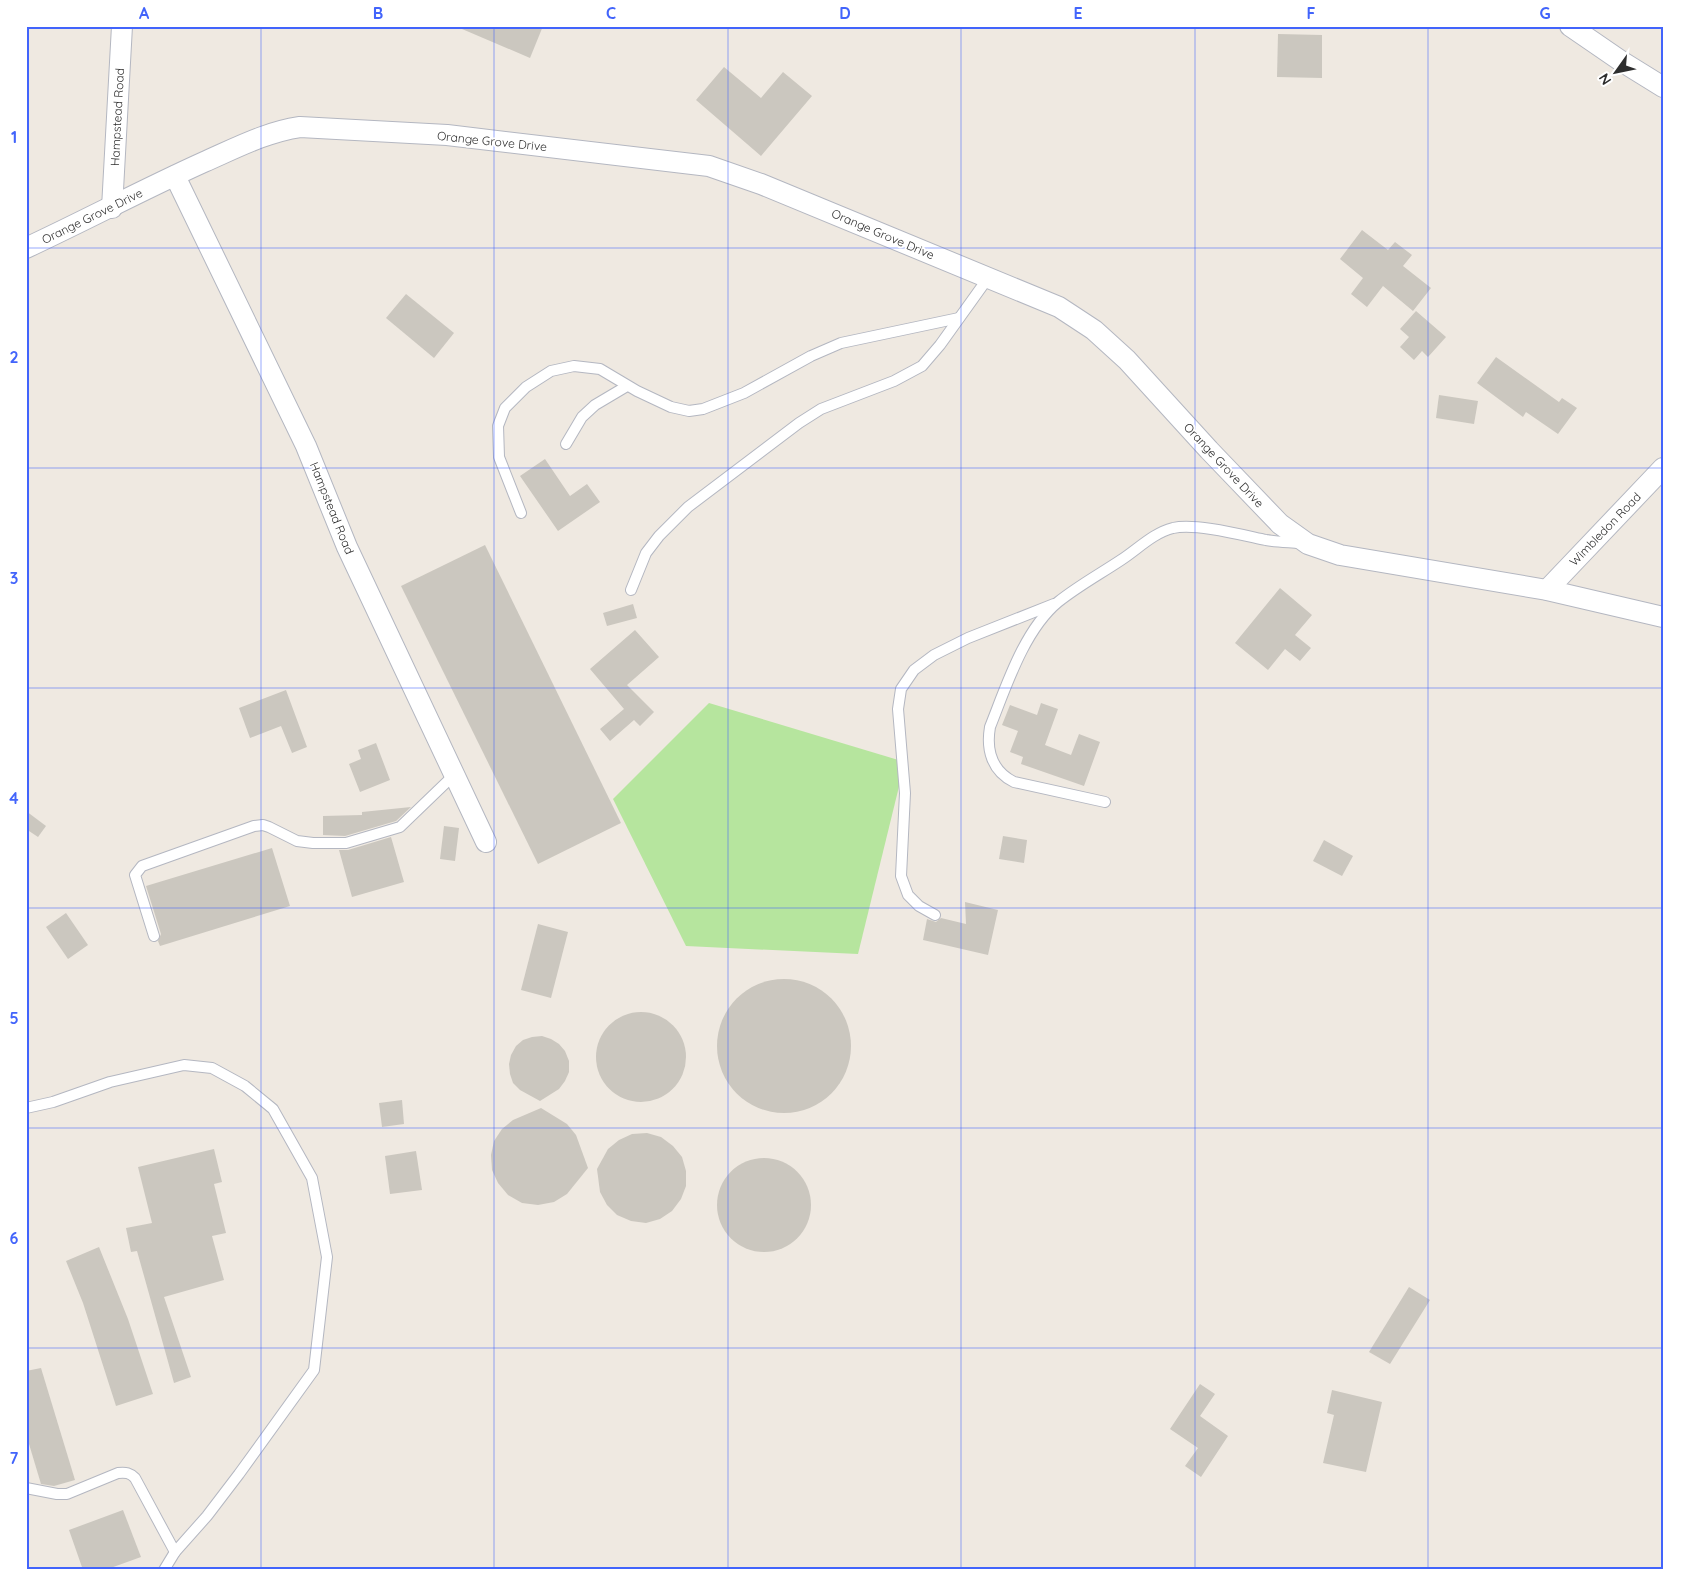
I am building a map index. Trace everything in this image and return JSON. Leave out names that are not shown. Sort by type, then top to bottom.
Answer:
[{"type":"street","name":"Hampstead Road","points":[[112,208],[122,26]]},
{"type":"street","points":[[1570,26],[1663,87]]},
{"type":"street","name":"Orange Grove Drive","points":[[26,248],[262,136],[300,127],[447,135],[709,166],[761,184],[1059,307],[1094,330],[1127,360],[1280,524],[1308,544],[1340,555],[1547,590],[1663,617]]},
{"type":"street","name":"Hampstead Road","points":[[175,176],[306,446],[347,548],[486,842]]},
{"type":"street","name":"Wimbledon Road","points":[[1547,590],[1663,468]]},
{"type":"lane","points":[[631,590],[646,553],[659,536],[688,508],[799,423],[821,409],[894,381],[922,366],[940,345],[988,278]]},
{"type":"lane","points":[[521,514],[499,457],[498,426],[505,408],[526,387],[551,371],[574,366],[600,370],[627,386],[671,407],[689,411],[703,409],[744,393],[811,356],[841,343],[959,318]]},
{"type":"lane","points":[[566,444],[582,416],[595,405],[627,386]]},
{"type":"lane","points":[[935,915],[919,906],[908,895],[901,876],[905,793],[898,709],[901,689],[914,670],[934,655],[968,638],[1057,603],[1124,559],[1149,539],[1172,528],[1229,532],[1268,540],[1308,544]]},
{"type":"lane","points":[[1057,603],[1041,620],[1025,644],[990,727],[988,742],[991,755],[1004,777],[1014,782],[1105,802]]},
{"type":"lane","points":[[154,936],[135,875],[142,866],[254,826],[262,825],[297,841],[346,843],[400,827],[454,775]]},
{"type":"lane","points":[[26,1108],[53,1102],[110,1082],[184,1065],[212,1068],[245,1086],[273,1109],[312,1178],[327,1257],[314,1370],[239,1474],[207,1516],[175,1552],[164,1570]]},
{"type":"lane","points":[[26,1488],[62,1495],[118,1473],[126,1472],[131,1474],[135,1478],[175,1552]]},
{"type":"green space","points":[[709,703],[905,762],[858,954],[686,946],[613,799]]},
{"type":"building","points":[[455,26],[543,26],[530,58]]},
{"type":"building","points":[[1278,34],[1322,35],[1322,78],[1277,77]]},
{"type":"building","points":[[724,67],[761,98],[783,72],[812,96],[761,156],[696,100]]},
{"type":"building","points":[[1362,230],[1388,250],[1395,242],[1412,255],[1403,266],[1431,288],[1413,311],[1383,286],[1367,307],[1351,294],[1363,278],[1340,259]]},
{"type":"building","points":[[406,294],[454,333],[434,358],[386,318]]},
{"type":"building","points":[[1416,311],[1446,337],[1428,357],[1422,351],[1414,360],[1400,347],[1409,337],[1400,329]]},
{"type":"building","points":[[1496,357],[1559,402],[1562,398],[1577,408],[1558,434],[1526,412],[1523,417],[1477,383]]},
{"type":"building","points":[[1439,395],[1478,401],[1474,424],[1436,418]]},
{"type":"building","points":[[545,459],[570,496],[587,484],[600,502],[558,531],[520,476]]},
{"type":"building","points":[[485,545],[621,823],[538,864],[401,586]]},
{"type":"building","points":[[1280,588],[1312,615],[1295,635],[1311,648],[1300,661],[1285,649],[1268,670],[1235,643]]},
{"type":"building","points":[[633,604],[637,618],[607,626],[603,613]]},
{"type":"building","points":[[635,630],[659,657],[627,685],[654,712],[640,726],[634,720],[610,741],[600,729],[624,709],[590,669]]},
{"type":"building","points":[[286,690],[307,747],[292,753],[281,726],[250,738],[239,708]]},
{"type":"building","points":[[1041,703],[1058,709],[1045,745],[1071,755],[1079,734],[1100,742],[1084,786],[1021,764],[1023,757],[1010,752],[1018,731],[1002,725],[1010,705],[1037,715]]},
{"type":"building","points":[[376,743],[390,780],[360,792],[349,764],[361,759],[358,750]]},
{"type":"building","points":[[411,807],[396,821],[345,836],[323,835],[323,816],[362,815],[362,812]]},
{"type":"building","points":[[26,811],[46,826],[38,837],[26,829]]},
{"type":"building","points":[[444,826],[459,828],[455,861],[440,859]]},
{"type":"building","points":[[1003,836],[1027,840],[1024,863],[999,859]]},
{"type":"building","points":[[391,837],[404,882],[352,897],[339,850],[348,850]]},
{"type":"building","points":[[1324,840],[1353,856],[1342,876],[1313,861]]},
{"type":"building","points":[[272,848],[290,906],[160,946],[158,941],[161,934],[146,886]]},
{"type":"building","points":[[965,902],[998,910],[988,955],[923,940],[927,919],[936,922],[941,918],[966,924]]},
{"type":"building","points":[[66,913],[88,945],[68,959],[46,927]]},
{"type":"building","points":[[538,924],[568,932],[551,998],[521,990]]},
{"type":"building","points":[[784,979],[810,984],[821,990],[831,999],[840,1009],[846,1020],[851,1046],[846,1072],[840,1083],[831,1093],[821,1102],[810,1108],[784,1113],[758,1108],[747,1102],[737,1093],[728,1083],[722,1072],[717,1046],[722,1020],[728,1009],[737,999],[747,990],[758,984]]},
{"type":"building","points":[[641,1012],[658,1015],[673,1025],[683,1040],[686,1057],[683,1074],[673,1089],[658,1099],[641,1102],[624,1099],[609,1089],[599,1074],[596,1057],[599,1040],[609,1025],[624,1015]]},
{"type":"building","points":[[542,1036],[559,1044],[565,1051],[569,1061],[569,1072],[559,1089],[540,1101],[520,1090],[513,1083],[509,1064],[516,1046],[523,1040]]},
{"type":"building","points":[[402,1100],[404,1124],[382,1127],[379,1103]]},
{"type":"building","points":[[541,1108],[567,1124],[576,1135],[588,1168],[567,1194],[554,1202],[538,1205],[522,1203],[508,1195],[498,1183],[492,1170],[491,1155],[494,1141],[502,1129],[513,1120]]},
{"type":"building","points":[[647,1133],[661,1137],[673,1146],[682,1157],[686,1171],[686,1186],[681,1199],[672,1211],[660,1219],[646,1223],[631,1221],[617,1215],[607,1205],[600,1192],[597,1169],[608,1149],[619,1140],[632,1134]]},
{"type":"building","points":[[214,1149],[222,1182],[214,1184],[226,1233],[212,1236],[224,1280],[164,1297],[191,1377],[174,1383],[137,1251],[131,1252],[126,1228],[152,1223],[138,1167]]},
{"type":"building","points":[[416,1151],[422,1190],[390,1194],[385,1156]]},
{"type":"building","points":[[764,1158],[782,1162],[797,1172],[807,1187],[811,1205],[807,1223],[797,1238],[782,1248],[764,1252],[746,1248],[731,1238],[721,1223],[717,1205],[721,1187],[731,1172],[746,1162]]},
{"type":"building","points":[[99,1247],[128,1319],[153,1394],[116,1406],[83,1303],[66,1261]]},
{"type":"building","points":[[1409,1287],[1430,1300],[1390,1364],[1369,1352]]},
{"type":"building","points":[[41,1368],[75,1480],[54,1486],[41,1484],[26,1434],[26,1371]]},
{"type":"building","points":[[1200,1384],[1215,1394],[1200,1416],[1228,1436],[1201,1477],[1185,1466],[1198,1448],[1170,1429]]},
{"type":"building","points":[[1332,1390],[1382,1402],[1366,1472],[1323,1463],[1334,1415],[1327,1413]]},
{"type":"building","points":[[123,1510],[141,1557],[105,1570],[83,1570],[69,1530]]}]
